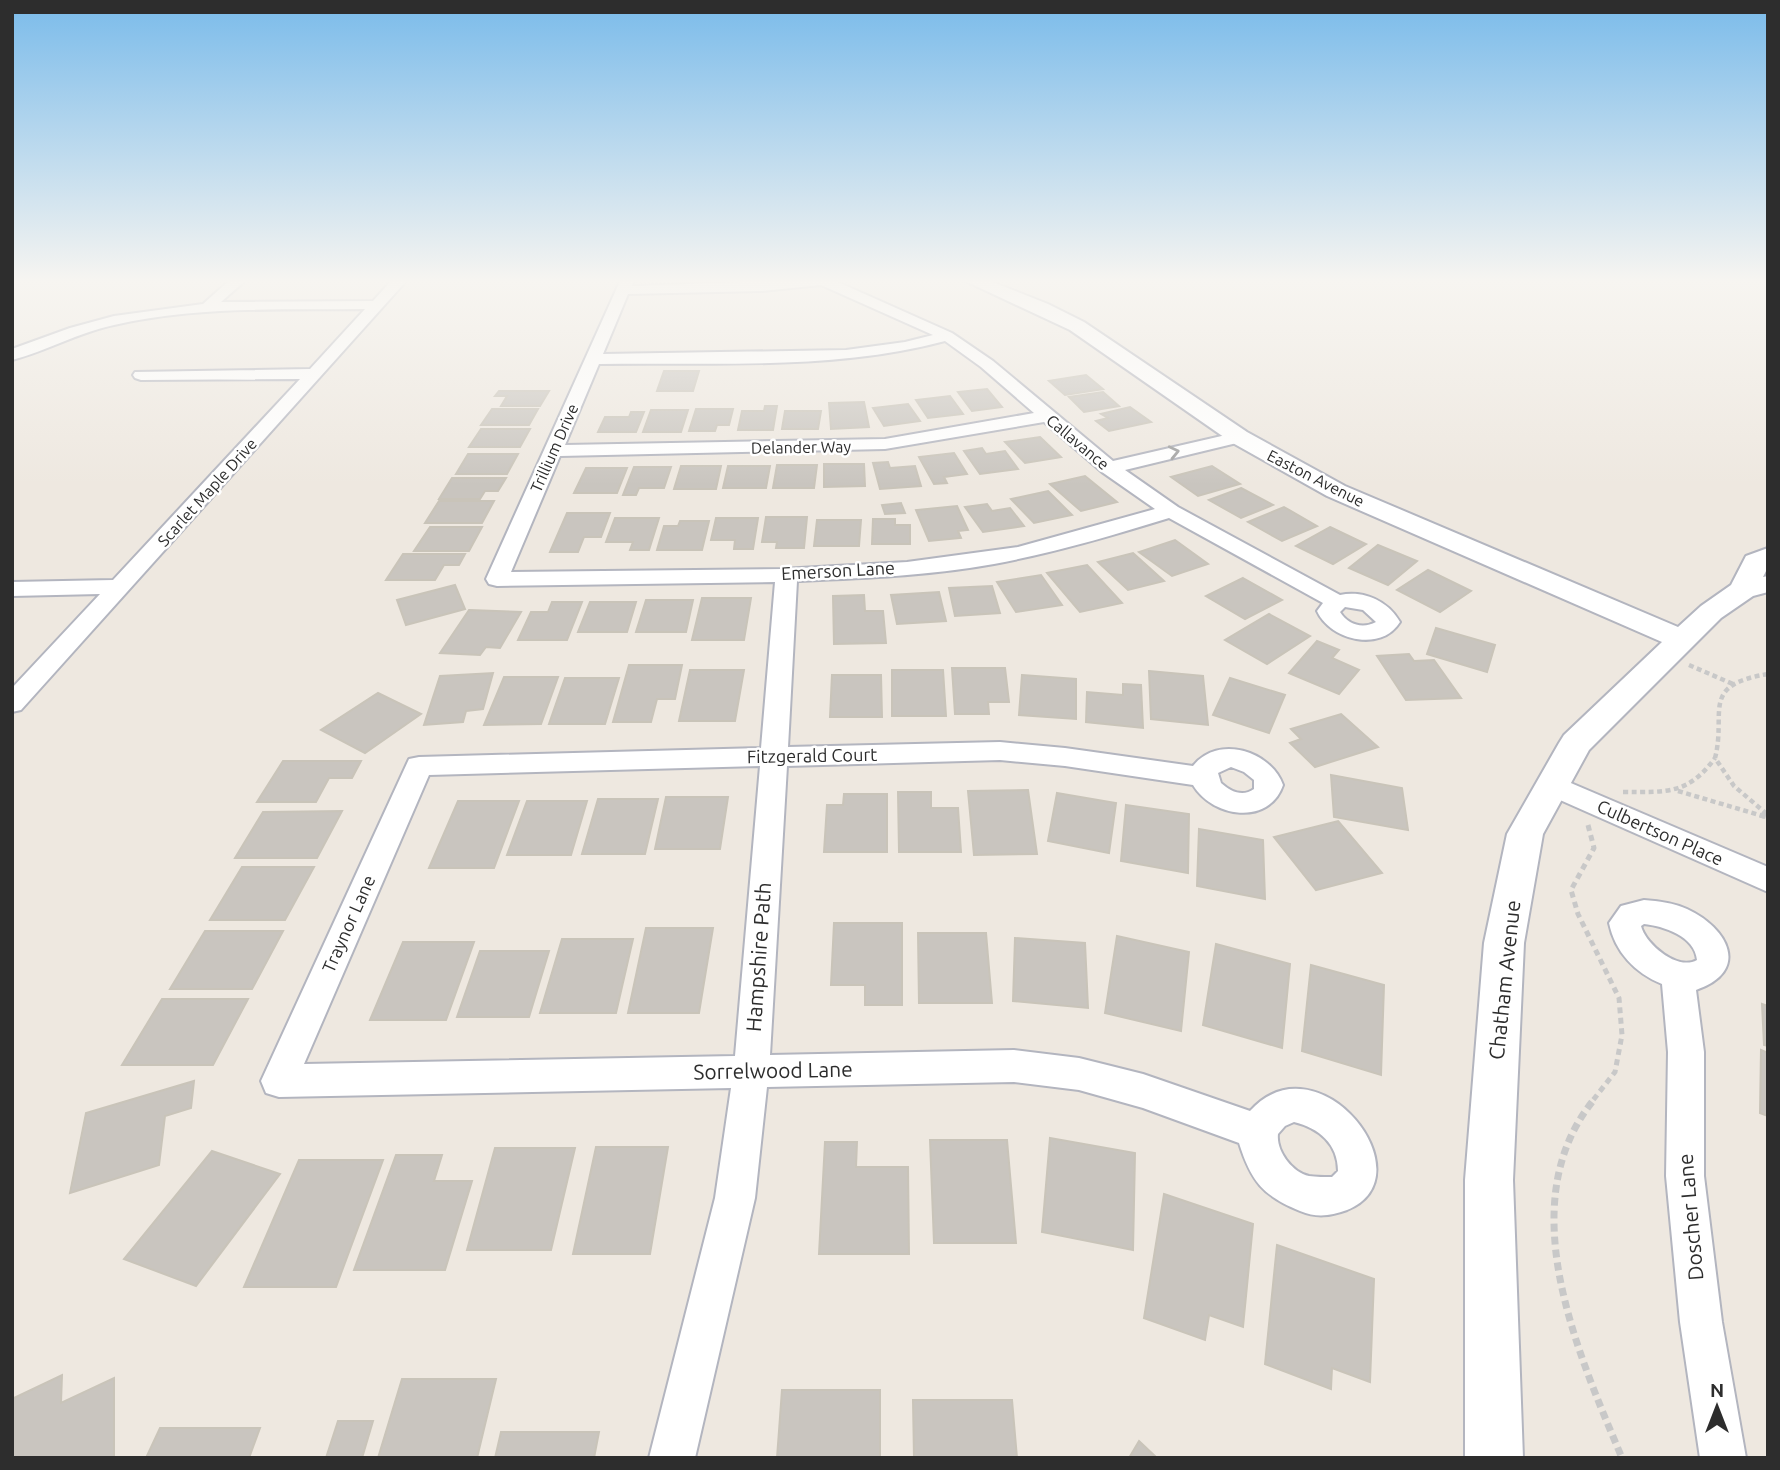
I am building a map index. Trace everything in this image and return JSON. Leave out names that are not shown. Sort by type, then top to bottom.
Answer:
[{"type":"street","points":[[12,355],[30,348]]},
{"type":"street","name":"Scarlet Maple Drive","points":[[12,704],[336,348]]},
{"type":"street","name":"Trillium Drive","points":[[497,579],[598,348]]},
{"type":"street","points":[[593,359],[846,355],[901,348]]},
{"type":"street","name":"Callavance","points":[[964,348],[987,364],[1109,468],[1171,510],[1337,602]]},
{"type":"street","name":"Easton Avenue","points":[[1108,348],[1231,432],[1336,491],[1675,648]]},
{"type":"street","points":[[141,375],[312,374]]},
{"type":"street","name":"Delander Way","points":[[553,451],[885,444],[1048,416]]},
{"type":"street","points":[[1093,455],[1231,432]]},
{"type":"street","points":[[1109,468],[1231,432]]},
{"type":"street","name":"Emerson Lane","points":[[497,579],[788,574],[966,562],[1034,550],[1171,510]]},
{"type":"street","name":"Chatham Avenue","points":[[1494,1458],[1489,1180],[1504,943],[1525,834],[1576,743],[1712,612],[1755,587],[1756,562],[1768,556]]},
{"type":"street","name":"Hampshire Path","points":[[672,1458],[735,1198],[751,1071],[772,757],[788,574]]},
{"type":"street","points":[[12,589],[120,587]]},
{"type":"street","name":"Fitzgerald Court","points":[[419,766],[1000,751],[1065,757],[1204,777]]},
{"type":"street","name":"Traynor Lane","points":[[279,1081],[419,766]]},
{"type":"street","name":"Culbertson Place","points":[[1552,785],[1768,880]]},
{"type":"street","name":"Doscher Lane","points":[[1678,974],[1686,1052],[1685,1176],[1701,1322],[1723,1458]]},
{"type":"street","name":"Sorrelwood Lane","points":[[279,1081],[1014,1066],[1079,1074],[1143,1091],[1258,1132]]},
{"type":"path","points":[[1675,648],[1733,684]]},
{"type":"path","points":[[1678,790],[1703,776],[1715,758],[1720,740],[1716,717],[1717,703],[1733,684],[1748,677],[1768,674]]},
{"type":"path","points":[[1715,758],[1734,786],[1768,816]]},
{"type":"path","points":[[1622,1458],[1592,1387],[1565,1306],[1554,1241],[1559,1168],[1580,1116],[1615,1072],[1622,1035],[1619,998],[1578,914],[1571,890],[1594,848],[1587,819],[1603,792],[1678,790],[1768,816]]},
{"type":"building","points":[[664,371],[699,371],[693,391],[657,391]]},
{"type":"building","points":[[1086,375],[1103,389],[1065,395],[1049,381]]},
{"type":"building","points":[[987,389],[1002,407],[972,411],[958,392]]},
{"type":"building","points":[[499,391],[549,391],[540,406],[501,406],[507,396],[495,396]]},
{"type":"building","points":[[1103,392],[1119,406],[1084,412],[1069,397]]},
{"type":"building","points":[[950,396],[963,414],[928,418],[916,400]]},
{"type":"building","points":[[864,402],[869,427],[831,429],[829,403]]},
{"type":"building","points":[[908,404],[920,421],[884,426],[873,408]]},
{"type":"building","points":[[765,406],[777,406],[773,430],[738,430],[742,411],[764,411]]},
{"type":"building","points":[[1130,407],[1151,422],[1109,431],[1096,421],[1108,418],[1101,414]]},
{"type":"building","points":[[492,409],[538,409],[529,425],[481,425]]},
{"type":"building","points":[[696,409],[733,409],[729,425],[717,425],[715,431],[689,431]]},
{"type":"building","points":[[651,410],[688,410],[681,432],[643,432]]},
{"type":"building","points":[[785,411],[821,411],[818,429],[782,429]]},
{"type":"building","points":[[631,412],[644,412],[636,432],[598,432],[605,417],[629,417]]},
{"type":"building","points":[[481,429],[530,429],[520,447],[469,447]]},
{"type":"building","points":[[1040,437],[1061,457],[1025,463],[1005,442]]},
{"type":"building","points":[[982,448],[986,454],[1005,451],[1018,469],[980,474],[964,451]]},
{"type":"building","points":[[954,453],[967,474],[944,477],[947,483],[934,484],[919,457]]},
{"type":"building","points":[[468,454],[518,454],[507,474],[456,474]]},
{"type":"building","points":[[888,462],[890,468],[915,466],[921,486],[880,489],[873,463]]},
{"type":"building","points":[[824,464],[864,464],[865,486],[824,487]]},
{"type":"building","points":[[777,465],[817,465],[814,488],[773,488]]},
{"type":"building","points":[[681,466],[721,466],[716,489],[674,489]]},
{"type":"building","points":[[728,466],[770,466],[766,488],[723,488]]},
{"type":"building","points":[[1212,466],[1240,484],[1198,496],[1171,477]]},
{"type":"building","points":[[634,467],[671,467],[664,488],[639,488],[636,495],[623,495]]},
{"type":"building","points":[[586,468],[627,468],[617,493],[574,493]]},
{"type":"building","points":[[1085,476],[1117,502],[1081,511],[1050,484]]},
{"type":"building","points":[[452,478],[506,478],[498,491],[485,491],[480,499],[439,499]]},
{"type":"building","points":[[1241,488],[1273,505],[1241,518],[1209,500]]},
{"type":"building","points":[[1048,491],[1072,515],[1034,523],[1011,499]]},
{"type":"building","points":[[439,501],[494,501],[482,523],[425,523]]},
{"type":"building","points":[[901,503],[905,513],[885,514],[882,505]]},
{"type":"building","points":[[987,504],[992,511],[1010,508],[1024,526],[983,532],[965,507]]},
{"type":"building","points":[[957,506],[968,530],[958,531],[961,538],[929,541],[916,510]]},
{"type":"building","points":[[1284,507],[1317,526],[1282,541],[1248,522]]},
{"type":"building","points":[[567,513],[610,513],[601,537],[584,537],[578,552],[550,552]]},
{"type":"building","points":[[766,517],[807,517],[804,548],[776,548],[777,542],[762,542]]},
{"type":"building","points":[[615,518],[659,518],[649,550],[630,550],[633,542],[606,542]]},
{"type":"building","points":[[716,518],[758,518],[753,549],[734,549],[735,540],[711,540]]},
{"type":"building","points":[[873,519],[895,519],[895,525],[910,525],[910,544],[872,544]]},
{"type":"building","points":[[817,520],[861,520],[859,546],[814,546]]},
{"type":"building","points":[[680,521],[709,521],[702,550],[657,550],[664,526],[678,526]]},
{"type":"building","points":[[430,527],[482,527],[469,551],[414,551]]},
{"type":"building","points":[[1330,527],[1366,544],[1333,564],[1296,546]]},
{"type":"building","points":[[1175,540],[1208,564],[1172,576],[1139,552]]},
{"type":"building","points":[[1378,545],[1417,561],[1388,585],[1349,568]]},
{"type":"building","points":[[1133,553],[1164,581],[1128,590],[1098,562]]},
{"type":"building","points":[[403,554],[465,554],[459,565],[444,565],[435,580],[386,580]]},
{"type":"building","points":[[1087,565],[1122,603],[1080,612],[1047,573]]},
{"type":"building","points":[[1428,570],[1471,591],[1440,612],[1397,590]]},
{"type":"building","points":[[1041,575],[1062,605],[1016,612],[997,582]]},
{"type":"building","points":[[1243,578],[1282,600],[1245,619],[1206,596]]},
{"type":"building","points":[[455,585],[465,609],[406,625],[397,600]]},
{"type":"building","points":[[992,586],[1000,613],[955,616],[949,588]]},
{"type":"building","points":[[939,592],[946,621],[897,624],[891,595]]},
{"type":"building","points":[[864,595],[865,611],[883,611],[886,643],[834,644],[833,596]]},
{"type":"building","points":[[702,598],[751,598],[744,640],[692,640]]},
{"type":"building","points":[[646,600],[693,600],[686,632],[636,632]]},
{"type":"building","points":[[552,602],[582,602],[567,640],[518,640],[531,612],[548,612]]},
{"type":"building","points":[[590,602],[636,602],[627,632],[578,632]]},
{"type":"building","points":[[469,610],[521,612],[500,648],[486,647],[480,655],[440,653]]},
{"type":"building","points":[[1269,614],[1310,636],[1267,664],[1225,640]]},
{"type":"building","points":[[1436,628],[1495,645],[1487,672],[1427,654]]},
{"type":"building","points":[[1317,641],[1339,650],[1332,658],[1359,670],[1339,694],[1289,673]]},
{"type":"building","points":[[1409,654],[1414,661],[1434,660],[1461,698],[1406,700],[1377,656]]},
{"type":"building","points":[[629,665],[682,665],[675,699],[657,699],[651,722],[613,722]]},
{"type":"building","points":[[952,668],[1005,668],[1009,702],[988,702],[989,714],[955,714]]},
{"type":"building","points":[[690,670],[744,670],[735,721],[679,721]]},
{"type":"building","points":[[892,670],[943,670],[946,716],[892,716]]},
{"type":"building","points":[[1149,671],[1203,676],[1208,725],[1151,719]]},
{"type":"building","points":[[493,673],[483,709],[466,711],[463,722],[424,725],[440,676]]},
{"type":"building","points":[[832,675],[881,675],[882,717],[830,717]]},
{"type":"building","points":[[1022,675],[1076,679],[1076,719],[1019,715]]},
{"type":"building","points":[[504,677],[558,677],[541,724],[484,725]]},
{"type":"building","points":[[565,678],[619,678],[605,724],[549,724]]},
{"type":"building","points":[[1230,678],[1285,695],[1269,733],[1213,715]]},
{"type":"building","points":[[1123,684],[1141,685],[1143,728],[1086,722],[1087,692],[1123,695]]},
{"type":"building","points":[[378,693],[421,714],[365,753],[321,730]]},
{"type":"building","points":[[1341,714],[1378,747],[1315,767],[1290,743],[1301,739],[1291,729]]},
{"type":"building","points":[[283,761],[361,761],[352,778],[329,778],[316,802],[257,802]]},
{"type":"building","points":[[1331,775],[1402,788],[1408,830],[1334,817]]},
{"type":"building","points":[[1028,790],[1037,854],[974,855],[968,791]]},
{"type":"building","points":[[898,792],[931,792],[931,808],[958,808],[961,852],[899,852]]},
{"type":"building","points":[[1057,793],[1116,803],[1109,853],[1048,841]]},
{"type":"building","points":[[844,794],[887,794],[887,852],[824,852],[827,805],[843,805]]},
{"type":"building","points":[[666,797],[728,797],[720,849],[655,849]]},
{"type":"building","points":[[598,799],[658,799],[645,854],[582,854]]},
{"type":"building","points":[[458,801],[519,801],[494,868],[429,868]]},
{"type":"building","points":[[527,801],[587,801],[571,855],[507,855]]},
{"type":"building","points":[[1126,805],[1189,814],[1188,873],[1121,861]]},
{"type":"building","points":[[342,811],[317,858],[235,858],[263,812]]},
{"type":"building","points":[[1338,821],[1382,873],[1316,890],[1274,837]]},
{"type":"building","points":[[1199,829],[1263,840],[1265,899],[1197,886]]},
{"type":"building","points":[[242,867],[314,867],[285,920],[210,920]]},
{"type":"building","points":[[834,923],[902,923],[902,1005],[865,1005],[865,985],[831,985]]},
{"type":"building","points":[[646,928],[713,928],[699,1013],[628,1013]]},
{"type":"building","points":[[205,931],[283,931],[252,989],[170,989]]},
{"type":"building","points":[[918,933],[986,933],[992,1003],[919,1003]]},
{"type":"building","points":[[1117,936],[1189,952],[1181,1031],[1105,1013]]},
{"type":"building","points":[[1015,938],[1085,943],[1088,1008],[1013,1001]]},
{"type":"building","points":[[562,939],[633,939],[616,1013],[540,1013]]},
{"type":"building","points":[[403,942],[474,942],[446,1020],[370,1020]]},
{"type":"building","points":[[1216,944],[1290,964],[1282,1048],[1203,1025]]},
{"type":"building","points":[[480,951],[549,951],[529,1017],[457,1017]]},
{"type":"building","points":[[1311,965],[1384,985],[1381,1075],[1302,1051]]},
{"type":"building","points":[[162,999],[248,999],[213,1065],[122,1065]]},
{"type":"building","points":[[1762,1004],[1768,1006],[1768,1046],[1764,1045]]},
{"type":"building","points":[[1761,1050],[1768,1053],[1768,1116],[1760,1113]]},
{"type":"building","points":[[194,1081],[191,1108],[165,1116],[159,1165],[70,1193],[86,1113]]},
{"type":"building","points":[[1050,1138],[1135,1153],[1133,1250],[1042,1232]]},
{"type":"building","points":[[930,1140],[1007,1140],[1016,1243],[934,1243]]},
{"type":"building","points":[[825,1142],[857,1142],[856,1167],[908,1167],[909,1254],[819,1254]]},
{"type":"building","points":[[596,1147],[668,1147],[650,1254],[573,1254]]},
{"type":"building","points":[[495,1148],[575,1148],[551,1250],[467,1250]]},
{"type":"building","points":[[212,1151],[280,1174],[196,1286],[124,1259]]},
{"type":"building","points":[[396,1155],[442,1155],[434,1181],[472,1181],[445,1270],[354,1270]]},
{"type":"building","points":[[299,1160],[383,1160],[336,1287],[244,1287]]},
{"type":"building","points":[[1164,1194],[1253,1224],[1243,1327],[1209,1315],[1205,1340],[1144,1318]]},
{"type":"building","points":[[1277,1245],[1374,1279],[1370,1382],[1332,1368],[1331,1389],[1265,1364]]},
{"type":"building","points":[[62,1375],[61,1403],[114,1378],[114,1458],[12,1458],[12,1399]]},
{"type":"building","points":[[402,1379],[496,1379],[477,1458],[378,1458]]},
{"type":"building","points":[[782,1390],[880,1390],[880,1458],[777,1458]]},
{"type":"building","points":[[913,1400],[1012,1400],[1017,1458],[914,1458]]},
{"type":"building","points":[[338,1421],[373,1421],[362,1458],[326,1458]]},
{"type":"building","points":[[160,1428],[260,1428],[249,1458],[146,1458]]},
{"type":"building","points":[[501,1432],[599,1432],[594,1458],[495,1458]]},
{"type":"building","points":[[1139,1441],[1157,1458],[1129,1458]]}]
